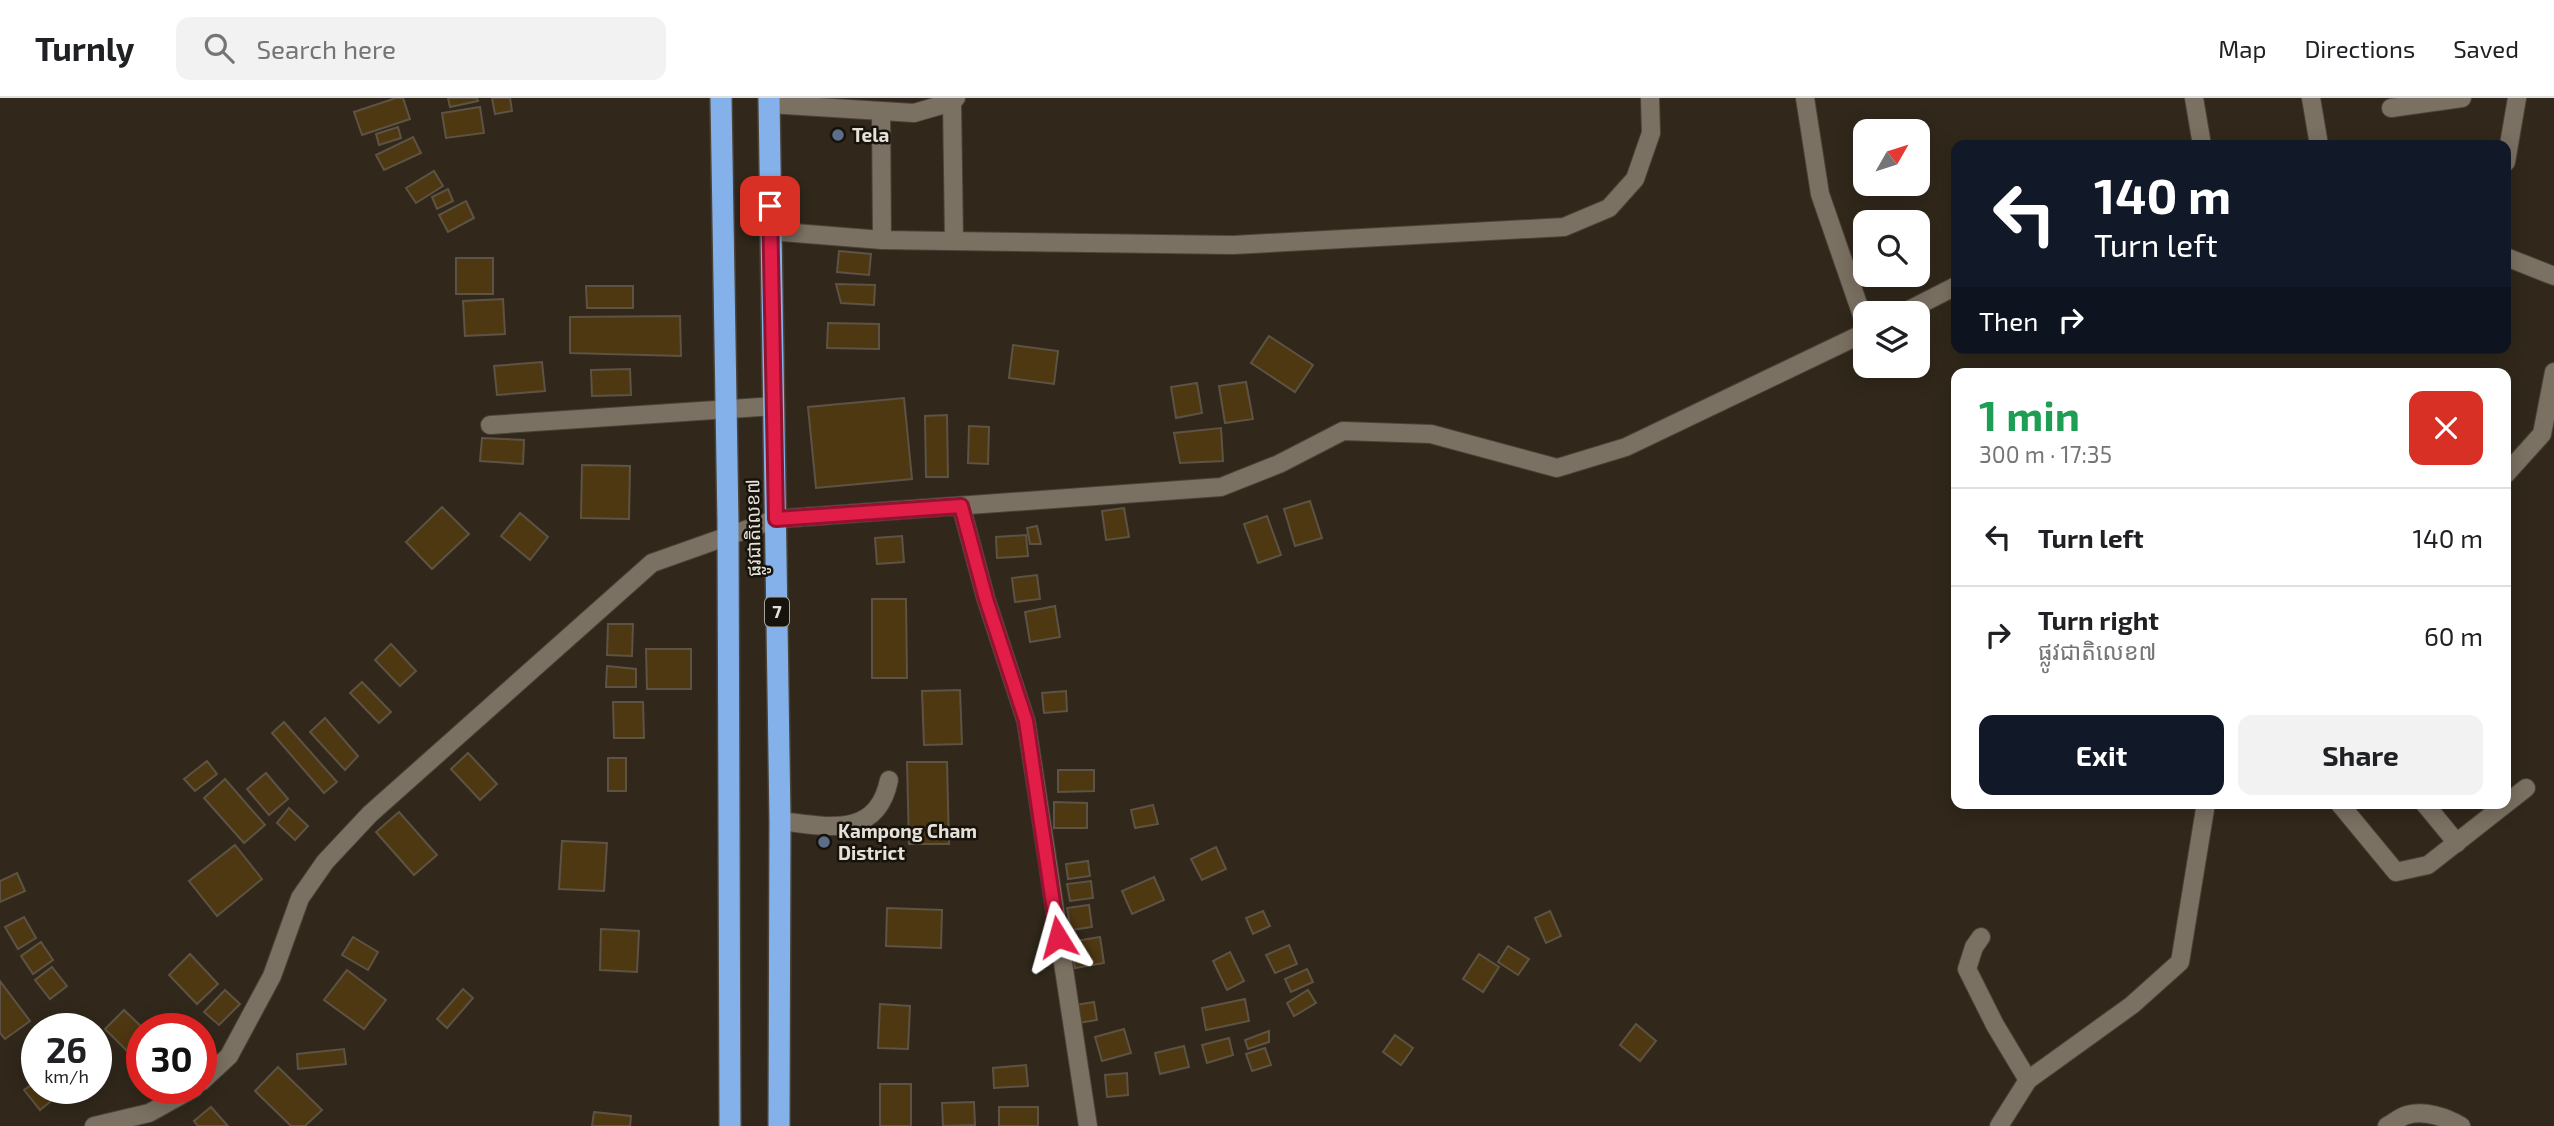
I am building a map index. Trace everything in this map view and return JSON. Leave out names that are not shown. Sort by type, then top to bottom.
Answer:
[{"type":"highway","name":"ផ្លូវជាតិលេខ៧","points":[[721,98],[728,537],[730,1126]]},
{"type":"highway","name":"ផ្លូវជាតិលេខ៧","points":[[769,101],[780,821],[779,1126]]},
{"type":"street","points":[[770,231],[882,240],[1233,246],[1564,227],[1609,208],[1635,179],[1651,133],[1650,98]]},
{"type":"street","points":[[1805,98],[1820,194],[1856,301]]},
{"type":"street","points":[[2194,98],[2201,140]]},
{"type":"street","points":[[2311,98],[2318,140]]},
{"type":"street","points":[[2391,108],[2462,98]]},
{"type":"street","points":[[2510,140],[2518,98]]},
{"type":"street","points":[[769,101],[881,113],[914,113],[954,100],[954,240]]},
{"type":"street","points":[[881,113],[882,240]]},
{"type":"street","points":[[2511,259],[2554,276]]},
{"type":"street","points":[[1927,301],[1951,289]]},
{"type":"street","points":[[217,1067],[229,1056],[272,976],[300,898],[325,862],[370,814],[652,563],[776,519],[1221,487],[1279,464],[1343,431],[1431,434],[1557,468],[1626,447],[1853,335]]},
{"type":"street","points":[[2511,468],[2542,434],[2554,372]]},
{"type":"street","points":[[490,425],[774,406]]},
{"type":"street","points":[[961,506],[986,599],[1026,721],[1088,1126]]},
{"type":"street","points":[[780,821],[842,827],[861,821],[875,812],[886,795],[889,780]]},
{"type":"street","points":[[2511,800],[2526,788]]},
{"type":"street","points":[[1999,1126],[2028,1080],[2132,1005],[2180,962],[2205,809]]},
{"type":"street","points":[[2344,809],[2396,872],[2405,872],[2428,866],[2500,809]]},
{"type":"street","points":[[2429,809],[2457,843]]},
{"type":"street","points":[[1981,937],[1974,947],[1967,969],[2028,1080]]},
{"type":"street","points":[[94,1126],[149,1113],[165,1104]]},
{"type":"street","points":[[2387,1126],[2407,1115],[2428,1114],[2450,1119],[2461,1126]]},
{"type":"building","points":[[403,98],[410,119],[362,135],[354,112]]},
{"type":"building","points":[[448,98],[477,98],[478,101],[450,107]]},
{"type":"building","points":[[492,98],[510,98],[512,111],[495,114]]},
{"type":"building","points":[[480,107],[484,133],[446,138],[442,113]]},
{"type":"building","points":[[398,127],[401,138],[379,145],[376,134]]},
{"type":"building","points":[[413,137],[421,153],[384,170],[376,155]]},
{"type":"building","points":[[434,171],[443,186],[416,203],[406,188]]},
{"type":"building","points":[[448,189],[453,201],[437,209],[432,197]]},
{"type":"building","points":[[466,201],[474,218],[448,232],[439,215]]},
{"type":"building","points":[[839,251],[871,254],[869,275],[837,272]]},
{"type":"building","points":[[456,258],[493,258],[493,294],[456,294]]},
{"type":"building","points":[[836,284],[875,285],[874,305],[841,303]]},
{"type":"building","points":[[586,286],[633,286],[633,308],[587,308]]},
{"type":"building","points":[[503,299],[505,334],[465,336],[463,301]]},
{"type":"building","points":[[680,316],[681,356],[570,353],[570,317]]},
{"type":"building","points":[[828,323],[879,324],[879,349],[827,348]]},
{"type":"building","points":[[1269,336],[1313,365],[1295,392],[1251,363]]},
{"type":"building","points":[[1013,345],[1058,351],[1054,384],[1009,378]]},
{"type":"building","points":[[542,362],[545,391],[497,395],[494,366]]},
{"type":"building","points":[[630,369],[631,395],[592,396],[591,370]]},
{"type":"building","points":[[1246,382],[1253,419],[1225,423],[1219,386]]},
{"type":"building","points":[[1197,383],[1202,413],[1176,418],[1171,387]]},
{"type":"building","points":[[904,398],[912,479],[816,488],[808,407]]},
{"type":"building","points":[[947,415],[948,477],[926,477],[925,416]]},
{"type":"building","points":[[969,426],[989,427],[988,464],[968,463]]},
{"type":"building","points":[[1221,428],[1223,461],[1180,463],[1174,433]]},
{"type":"building","points":[[482,438],[524,440],[523,464],[480,461]]},
{"type":"building","points":[[582,465],[630,466],[629,519],[581,518]]},
{"type":"building","points":[[1310,501],[1322,538],[1295,546],[1284,509]]},
{"type":"building","points":[[442,507],[469,534],[432,569],[406,542]]},
{"type":"building","points":[[1124,508],[1129,537],[1106,540],[1102,511]]},
{"type":"building","points":[[520,513],[548,537],[530,560],[501,536]]},
{"type":"building","points":[[1267,516],[1281,555],[1258,563],[1244,524]]},
{"type":"building","points":[[1037,526],[1041,544],[1030,544],[1027,528]]},
{"type":"building","points":[[1026,535],[1028,556],[997,558],[996,537]]},
{"type":"building","points":[[902,536],[904,562],[877,564],[875,538]]},
{"type":"building","points":[[1037,575],[1040,599],[1015,602],[1012,578]]},
{"type":"building","points":[[872,599],[906,599],[907,678],[872,678]]},
{"type":"building","points":[[1055,606],[1060,637],[1030,642],[1025,612]]},
{"type":"building","points":[[608,624],[633,624],[632,656],[607,655]]},
{"type":"building","points":[[391,644],[416,671],[400,686],[375,660]]},
{"type":"building","points":[[646,649],[691,649],[691,689],[647,689]]},
{"type":"building","points":[[607,666],[636,669],[636,687],[606,687]]},
{"type":"building","points":[[362,682],[391,712],[379,723],[350,693]]},
{"type":"building","points":[[960,690],[962,744],[924,745],[922,691]]},
{"type":"building","points":[[1066,691],[1067,711],[1044,713],[1042,693]]},
{"type":"building","points":[[613,702],[643,702],[644,738],[614,738]]},
{"type":"building","points":[[325,718],[358,756],[345,770],[310,732]]},
{"type":"building","points":[[284,722],[337,782],[324,793],[272,733]]},
{"type":"building","points":[[468,753],[497,784],[480,800],[451,769]]},
{"type":"building","points":[[608,758],[626,758],[626,791],[608,791]]},
{"type":"building","points":[[207,761],[217,774],[195,791],[184,779]]},
{"type":"building","points":[[907,762],[947,762],[949,844],[909,844]]},
{"type":"building","points":[[1058,770],[1094,770],[1094,791],[1058,792]]},
{"type":"building","points":[[266,773],[288,799],[269,815],[247,789]]},
{"type":"building","points":[[225,779],[265,825],[244,843],[204,798]]},
{"type":"building","points":[[1054,802],[1087,803],[1087,828],[1054,828]]},
{"type":"building","points":[[1153,805],[1158,824],[1135,828],[1131,810]]},
{"type":"building","points":[[289,808],[308,826],[295,840],[277,823]]},
{"type":"building","points":[[399,812],[437,855],[414,875],[376,832]]},
{"type":"building","points":[[562,841],[607,843],[604,891],[559,889]]},
{"type":"building","points":[[235,845],[262,879],[217,916],[189,881]]},
{"type":"building","points":[[1216,847],[1226,869],[1202,880],[1191,859]]},
{"type":"building","points":[[1088,861],[1090,876],[1068,879],[1066,864]]},
{"type":"building","points":[[17,873],[25,891],[0,902],[0,881]]},
{"type":"building","points":[[1154,877],[1164,900],[1132,914],[1122,891]]},
{"type":"building","points":[[1091,881],[1093,898],[1070,901],[1067,884]]},
{"type":"building","points":[[1089,905],[1092,927],[1071,930],[1067,908]]},
{"type":"building","points":[[887,908],[942,910],[941,948],[886,946]]},
{"type":"building","points":[[1263,911],[1270,926],[1253,934],[1246,918]]},
{"type":"building","points":[[1550,911],[1561,936],[1546,943],[1535,918]]},
{"type":"building","points":[[24,917],[36,938],[18,949],[5,927]]},
{"type":"building","points":[[601,929],[639,931],[637,972],[600,970]]},
{"type":"building","points":[[353,937],[378,952],[368,970],[342,955]]},
{"type":"building","points":[[1100,937],[1104,963],[1075,968],[1070,942]]},
{"type":"building","points":[[41,942],[53,960],[33,974],[21,956]]},
{"type":"building","points":[[1289,945],[1297,964],[1275,973],[1266,955]]},
{"type":"building","points":[[1508,946],[1529,959],[1518,975],[1498,962]]},
{"type":"building","points":[[1230,952],[1244,981],[1227,990],[1213,961]]},
{"type":"building","points":[[190,954],[218,984],[197,1004],[169,975]]},
{"type":"building","points":[[1479,954],[1499,967],[1483,992],[1463,979]]},
{"type":"building","points":[[52,967],[67,986],[50,999],[35,980]]},
{"type":"building","points":[[1307,969],[1313,982],[1291,992],[1285,979]]},
{"type":"building","points":[[347,970],[386,1000],[364,1029],[324,1000]]},
{"type":"building","points":[[0,981],[24,1013],[21,1013],[21,1027],[5,1039],[0,1033]]},
{"type":"building","points":[[463,989],[473,998],[447,1028],[437,1019]]},
{"type":"building","points":[[225,990],[240,1004],[219,1025],[217,1013],[204,1012]]},
{"type":"building","points":[[1308,990],[1316,1003],[1294,1016],[1287,1003]]},
{"type":"building","points":[[1245,999],[1249,1021],[1206,1030],[1202,1008]]},
{"type":"building","points":[[1094,1002],[1097,1020],[1078,1023],[1075,1005]]},
{"type":"building","points":[[880,1004],[910,1006],[908,1049],[878,1048]]},
{"type":"building","points":[[124,1010],[127,1013],[126,1050],[112,1036],[112,1022]]},
{"type":"building","points":[[1636,1024],[1656,1041],[1640,1061],[1620,1045]]},
{"type":"building","points":[[1124,1029],[1131,1053],[1102,1061],[1095,1037]]},
{"type":"building","points":[[1269,1031],[1269,1042],[1248,1049],[1245,1040]]},
{"type":"building","points":[[1395,1035],[1413,1048],[1401,1065],[1383,1052]]},
{"type":"building","points":[[1229,1038],[1233,1055],[1207,1063],[1202,1045]]},
{"type":"building","points":[[1184,1046],[1189,1067],[1160,1074],[1155,1053]]},
{"type":"building","points":[[1265,1048],[1271,1065],[1252,1071],[1246,1054]]},
{"type":"building","points":[[344,1049],[346,1064],[298,1069],[297,1054]]},
{"type":"building","points":[[1026,1065],[1028,1086],[994,1088],[993,1068]]},
{"type":"building","points":[[278,1067],[322,1110],[305,1126],[291,1126],[255,1091]]},
{"type":"building","points":[[1127,1073],[1128,1095],[1107,1097],[1105,1075]]},
{"type":"building","points":[[880,1084],[911,1084],[911,1126],[880,1126]]},
{"type":"building","points":[[974,1102],[975,1125],[943,1126],[942,1103]]},
{"type":"building","points":[[35,1104],[47,1104],[40,1110]]},
{"type":"building","points":[[211,1107],[228,1126],[198,1126],[194,1121]]},
{"type":"building","points":[[999,1107],[1038,1107],[1038,1126],[999,1126]]},
{"type":"building","points":[[594,1112],[631,1116],[630,1126],[592,1126]]},
{"type":"place","name":"Tela","points":[[838,135]]},
{"type":"place","name":"Kampong Cham District","points":[[824,842]]},
{"type":"route","points":[[770,206],[776,519],[961,506],[986,599],[1026,721],[1058,937]]}]
